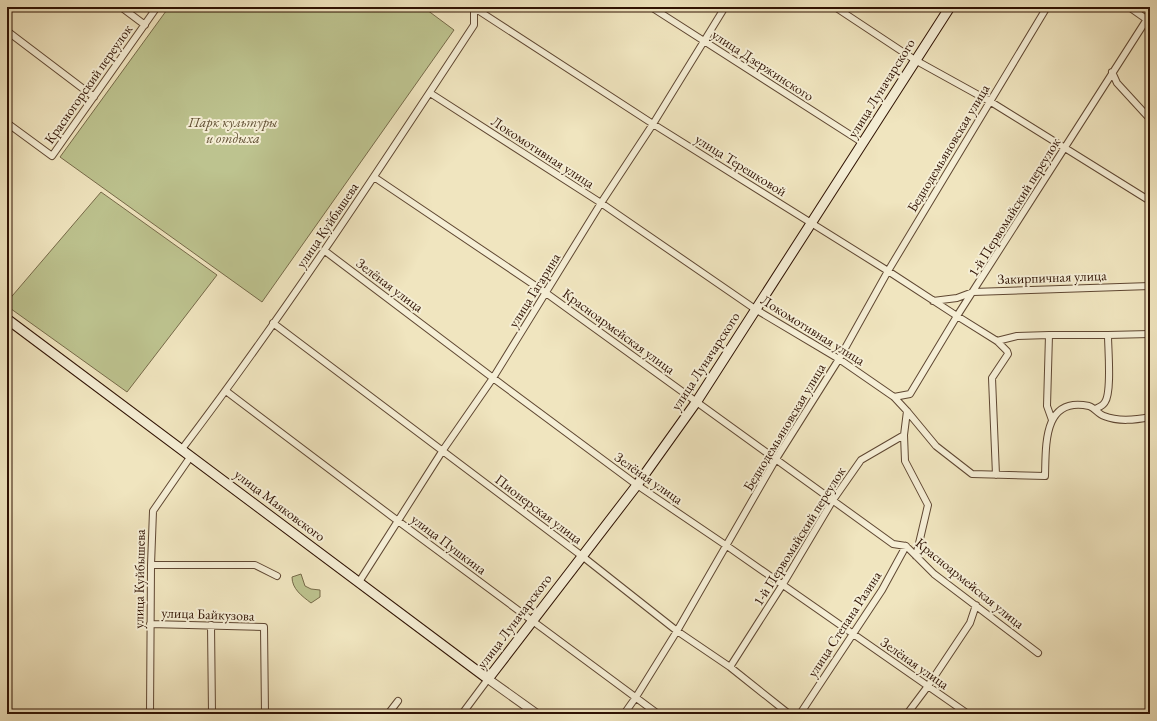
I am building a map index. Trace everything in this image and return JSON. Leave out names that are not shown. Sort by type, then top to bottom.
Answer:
[{"type":"main road","name":"улица Луначарского","points":[[488,679],[637,485],[697,402],[810,223],[950,7]]},
{"type":"main road","name":"улица Маяковского","points":[[7,319],[488,679]]},
{"type":"street","points":[[121,7],[144,25]]},
{"type":"street","name":"Красногорский переулок","points":[[7,123],[52,156],[157,7]]},
{"type":"street","name":"улица Терешковой","points":[[466,7],[474,7],[653,124],[810,223],[888,270],[933,301],[997,341]]},
{"type":"street","name":"улица Куйбышева","points":[[182,449],[226,391],[325,251],[430,93],[474,25],[474,7]]},
{"type":"street","name":"улица Дзержинского","points":[[651,7],[863,143]]},
{"type":"street","name":"улица Гагарина","points":[[359,582],[443,450],[493,378],[601,204],[653,124],[724,7]]},
{"type":"street","points":[[836,7],[915,60],[991,102],[1150,201]]},
{"type":"street","name":"Беднодемьяновская улица","points":[[624,714],[636,698],[677,631],[776,459],[839,359],[888,270],[991,102],[1047,7]]},
{"type":"street","points":[[1130,7],[1148,20]]},
{"type":"street","name":"1-й Первомайский переулок","points":[[894,397],[910,394],[1112,72],[1148,20]]},
{"type":"street","points":[[7,31],[94,97]]},
{"type":"street","points":[[1112,72],[1117,84],[1150,119]]},
{"type":"street","name":"Локомотивная улица","points":[[430,93],[601,204],[755,309],[839,359],[894,397],[936,446],[972,474],[1045,476],[1046,441],[1052,420]]},
{"type":"street","name":"Красноармейская улица","points":[[374,177],[546,293],[893,544],[906,546],[934,574],[1038,653]]},
{"type":"street","name":"Зелёная улица","points":[[325,251],[637,485],[783,584],[968,714]]},
{"type":"street","name":"Закирпичная улица","points":[[933,301],[957,298],[973,292],[1150,286]]},
{"type":"street","name":"Пионерская улица","points":[[274,323],[582,556],[677,631],[730,667],[789,714]]},
{"type":"street","points":[[997,341],[1017,336],[1108,336],[1150,334]]},
{"type":"street","points":[[1049,335],[1047,406],[1052,420]]},
{"type":"street","points":[[1095,409],[1106,401],[1109,391],[1108,336]]},
{"type":"street","points":[[996,475],[992,378],[1008,354],[1007,350],[997,341]]},
{"type":"street","name":"улица Пушкина","points":[[226,391],[658,714]]},
{"type":"street","points":[[1052,420],[1057,412],[1064,407],[1089,406],[1095,409],[1099,414],[1116,419],[1134,420],[1150,417]]},
{"type":"street","points":[[907,411],[904,436],[905,461],[928,506],[916,556]]},
{"type":"street","name":"1-й Первомайский переулок","points":[[730,667],[783,584],[833,500],[862,460],[904,436]]},
{"type":"street","name":"улица Куйбышева","points":[[150,714],[150,624],[153,511],[191,456]]},
{"type":"street","name":"улица Степана Разина","points":[[800,714],[882,590],[906,546]]},
{"type":"street","points":[[151,564],[255,566],[277,576]]},
{"type":"street","points":[[907,714],[928,686],[970,623],[976,605]]},
{"type":"street","name":"улица Байкузова","points":[[150,624],[264,627],[265,714]]},
{"type":"street","points":[[211,626],[212,714]]},
{"type":"street","name":"улица Луначарского","points":[[462,714],[488,679]]},
{"type":"street","name":"улица Маяковского","points":[[488,679],[536,714]]},
{"type":"street","points":[[388,714],[398,701]]},
{"type":"green space","name":"Парк культуры и отдыха","points":[[169,7],[423,7],[454,30],[262,302],[60,157]]},
{"type":"green space","points":[[101,192],[217,275],[127,392],[7,306],[7,302]]},
{"type":"green space","points":[[301,574],[305,586],[311,589],[320,590],[320,597],[311,603],[298,592],[292,581],[292,577]]}]
